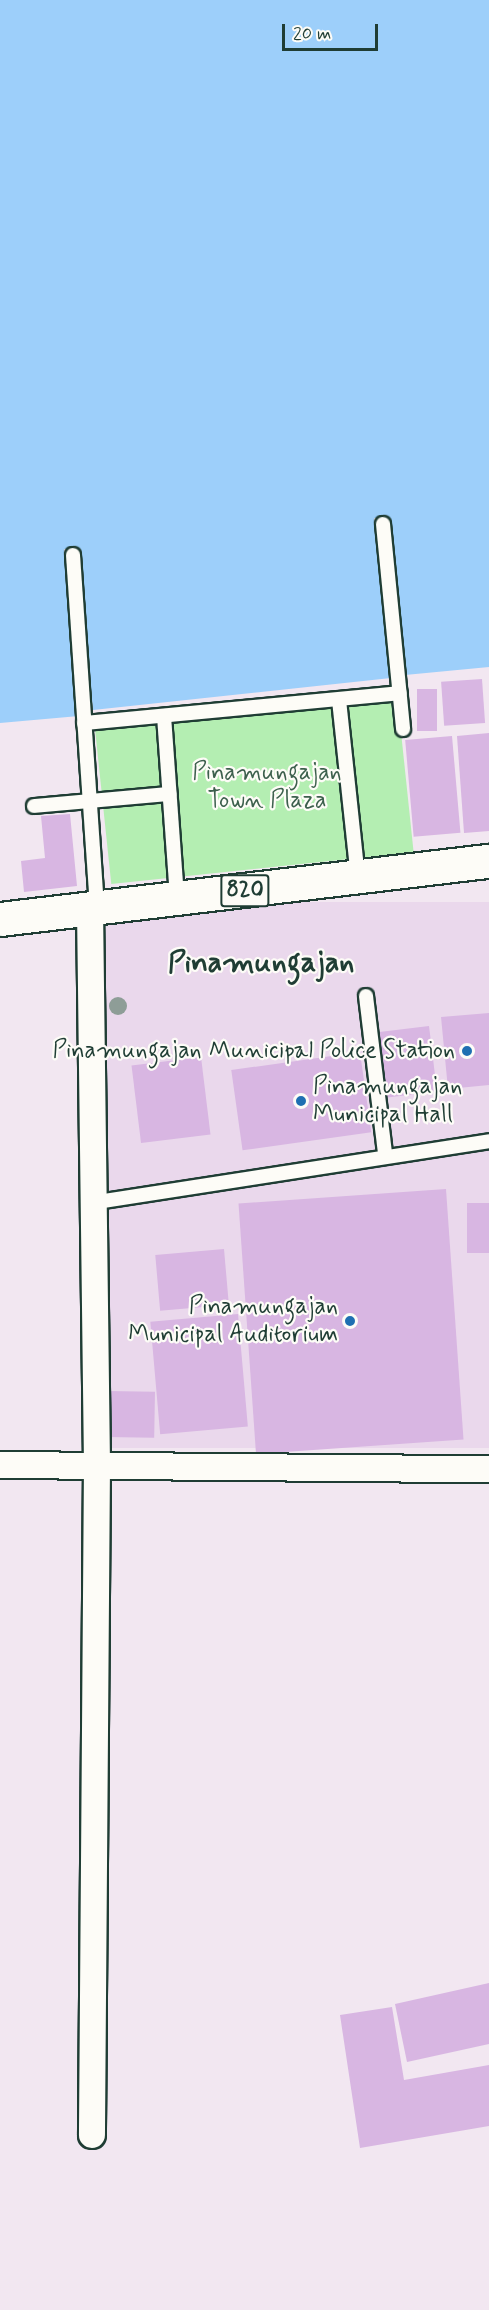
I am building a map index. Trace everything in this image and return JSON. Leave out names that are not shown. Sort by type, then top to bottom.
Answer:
[{"type":"highway","name":"820","points":[[0,919],[489,861]]},
{"type":"street","points":[[92,2135],[97,1464],[97,1202],[93,908]]},
{"type":"street","points":[[0,1465],[489,1468]]},
{"type":"lane","points":[[383,524],[403,729]]},
{"type":"lane","points":[[73,555],[90,802],[93,908]]},
{"type":"lane","points":[[84,723],[400,693]]},
{"type":"lane","points":[[339,700],[358,878]]},
{"type":"lane","points":[[164,716],[177,898]]},
{"type":"lane","points":[[34,806],[169,794]]},
{"type":"lane","points":[[366,996],[385,1154]]},
{"type":"lane","points":[[97,1202],[385,1154],[489,1141]]},
{"type":"shaded area","points":[[91,902],[489,902],[489,1448],[91,1448]]},
{"type":"green space","name":"Pinamungajan Town Plaza","points":[[397,694],[414,852],[111,884],[95,726]]},
{"type":"water","points":[[0,0],[489,0],[489,667],[405,675],[388,518],[374,518],[391,678],[93,710],[77,549],[64,549],[79,716],[0,723]]},
{"type":"building","points":[[482,679],[485,723],[444,726],[441,682]]},
{"type":"building","points":[[417,689],[437,689],[437,731],[417,731]]},
{"type":"building","points":[[489,733],[489,831],[464,833],[457,736]]},
{"type":"building","points":[[452,736],[460,833],[414,837],[405,740]]},
{"type":"building","points":[[70,814],[77,886],[24,892],[21,861],[45,858],[41,816]]},
{"type":"building","name":"Pinamungajan Municipal Police Station","points":[[489,1013],[489,1085],[448,1089],[441,1017]]},
{"type":"building","points":[[429,1026],[437,1092],[383,1098],[375,1033]]},
{"type":"building","name":"Pinamungajan Municipal Hall","points":[[360,1052],[371,1132],[243,1150],[231,1070]]},
{"type":"building","points":[[201,1057],[211,1134],[141,1143],[132,1066]]},
{"type":"building","name":"Pinamungajan Municipal Auditorium","points":[[446,1189],[464,1439],[256,1454],[239,1204]]},
{"type":"building","points":[[467,1203],[489,1203],[489,1253],[467,1253]]},
{"type":"building","points":[[224,1249],[229,1305],[160,1311],[155,1255]]},
{"type":"building","points":[[238,1314],[248,1427],[160,1434],[150,1322]]},
{"type":"building","points":[[107,1391],[155,1392],[154,1438],[106,1437]]},
{"type":"building","points":[[489,1983],[489,2044],[407,2062],[395,2004]]},
{"type":"building","points":[[392,2007],[404,2080],[489,2065],[489,2126],[360,2148],[340,2015]]},
{"type":"place","name":"Pinamungajan Municipal Police Station","points":[[467,1051]]},
{"type":"place","name":"Pinamungajan Municipal Hall","points":[[301,1101]]},
{"type":"place","name":"Pinamungajan Municipal Auditorium","points":[[350,1321]]},
{"type":"district","name":"Pinamungajan","points":[[261,963]]}]
